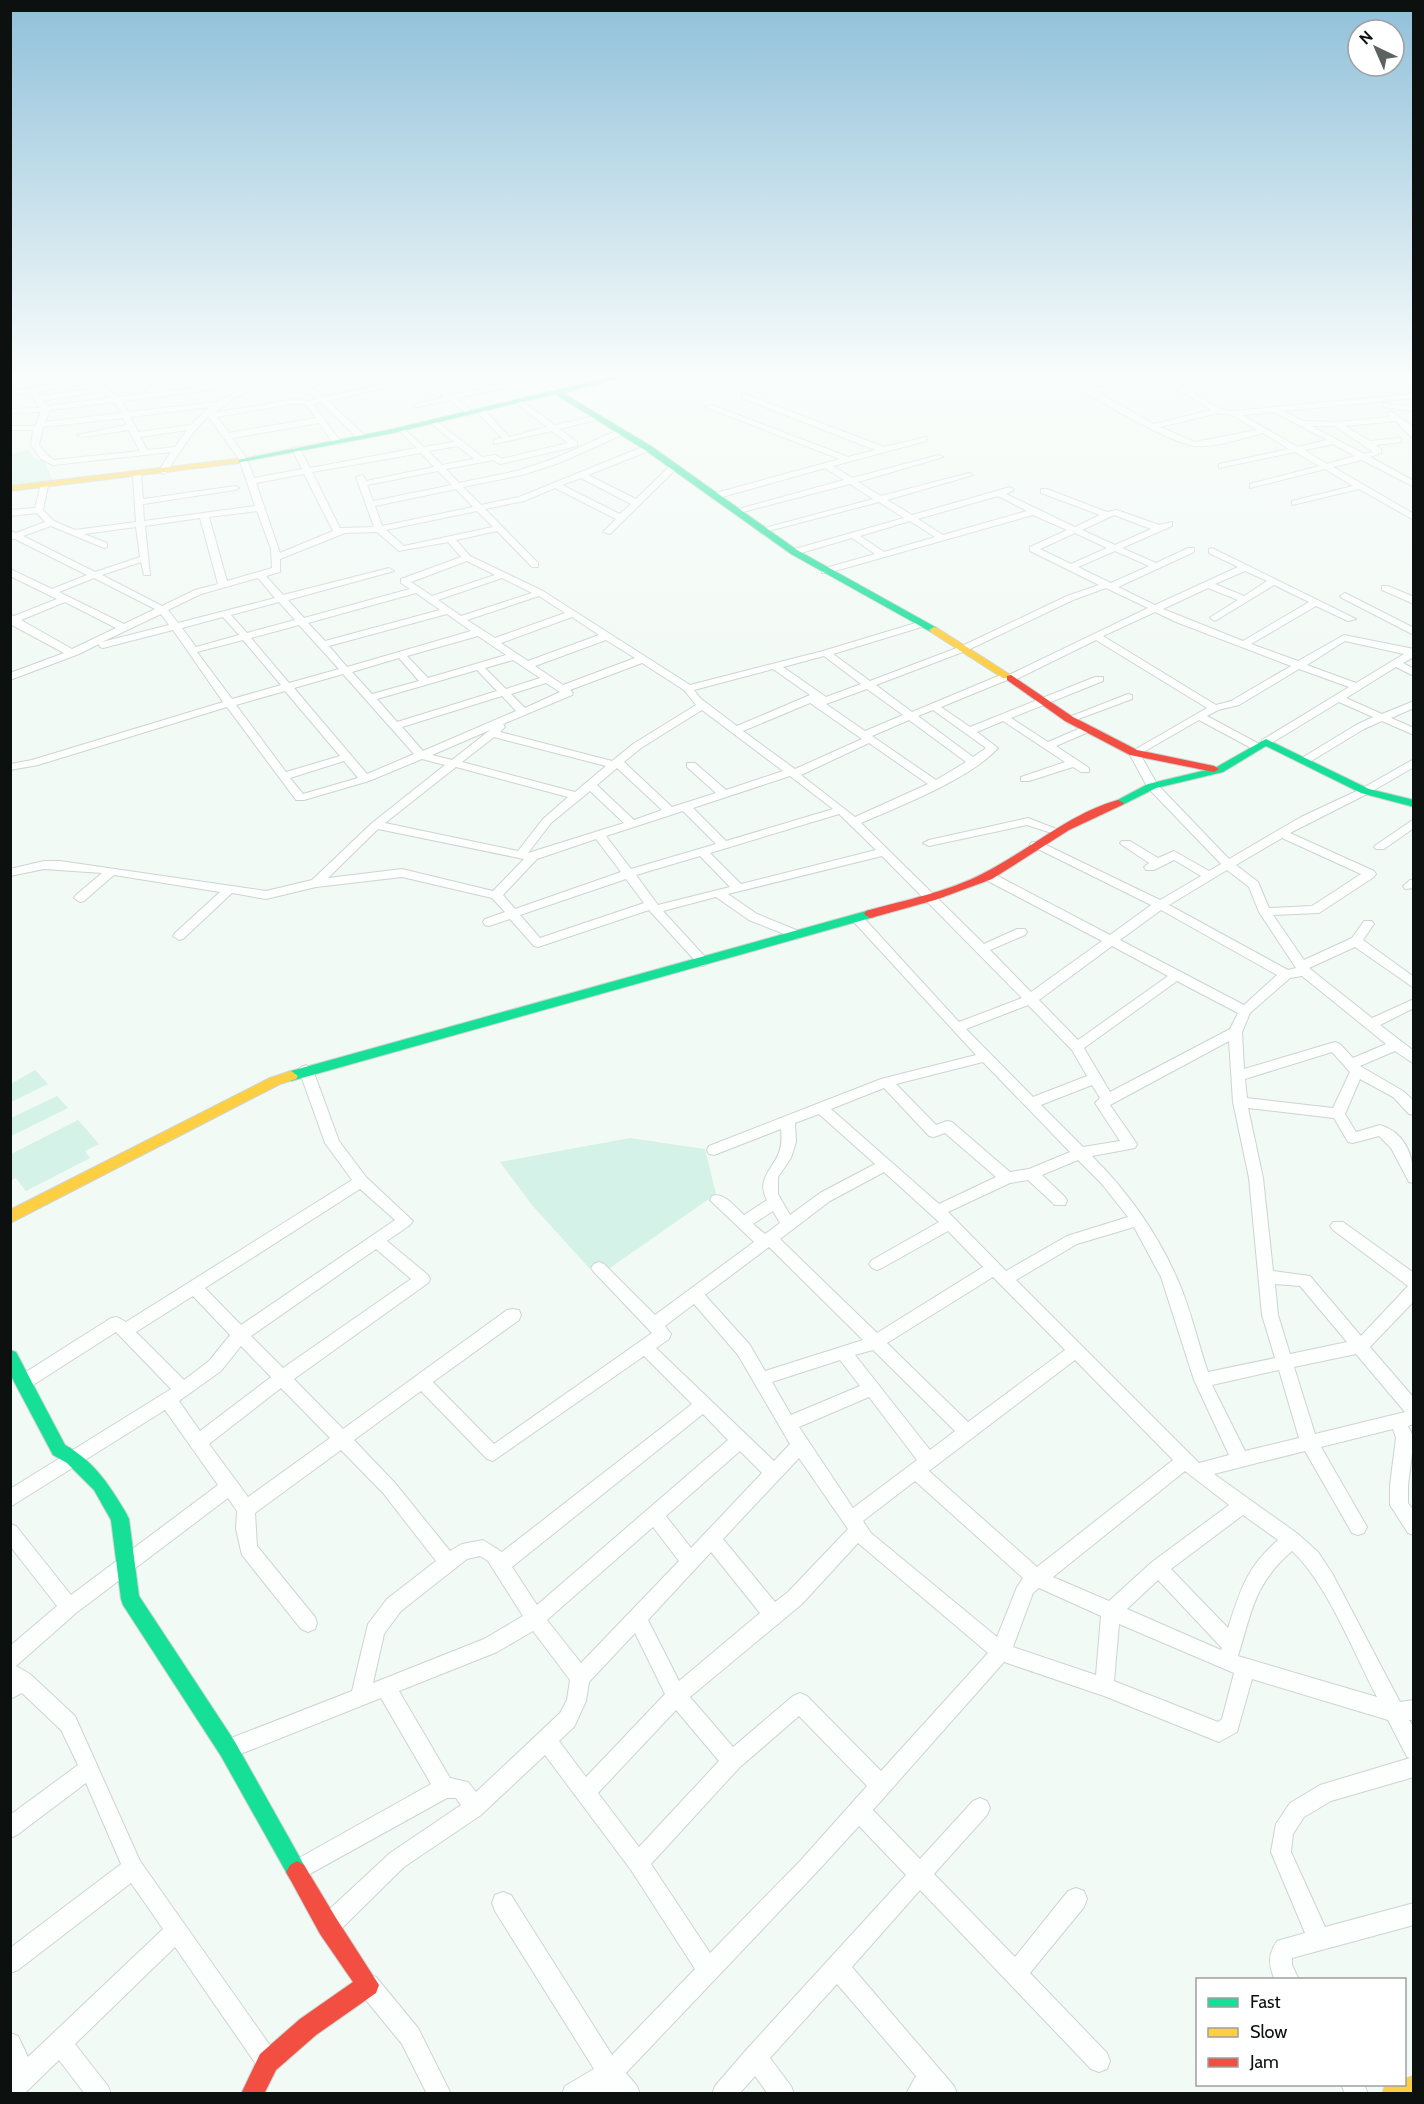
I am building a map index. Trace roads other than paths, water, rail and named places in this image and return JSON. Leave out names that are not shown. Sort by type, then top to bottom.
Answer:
[{"type":"street","points":[[57,475],[61,484]]},
{"type":"street","points":[[10,489],[135,475]]},
{"type":"street","points":[[137,475],[140,524],[147,573]]},
{"type":"street","points":[[72,653],[198,592],[277,570],[275,549],[249,475]]},
{"type":"street","points":[[251,481],[287,475]]},
{"type":"street","points":[[309,475],[338,532]]},
{"type":"street","points":[[359,475],[379,529],[402,549],[499,528]]},
{"type":"street","points":[[362,484],[405,475]]},
{"type":"street","points":[[447,475],[535,565]]},
{"type":"street","points":[[370,504],[509,475]]},
{"type":"street","points":[[581,475],[637,503]]},
{"type":"street","points":[[275,558],[338,532],[359,528],[379,529],[521,499],[581,475]]},
{"type":"street","points":[[607,532],[666,475]]},
{"type":"street","points":[[686,475],[794,552],[965,648],[1087,729],[1134,753],[1219,770]]},
{"type":"street","points":[[715,496],[793,475]]},
{"type":"street","points":[[842,475],[942,538]]},
{"type":"street","points":[[738,512],[872,475]]},
{"type":"street","points":[[764,531],[968,475]]},
{"type":"street","points":[[1253,486],[1296,475]]},
{"type":"street","points":[[1341,475],[1413,518]]},
{"type":"street","points":[[1395,475],[1413,485]]},
{"type":"street","points":[[555,485],[621,518]]},
{"type":"street","points":[[39,510],[44,486]]},
{"type":"street","points":[[1295,503],[1359,487]]},
{"type":"street","points":[[139,502],[236,488]]},
{"type":"street","points":[[794,552],[1010,490]]},
{"type":"street","points":[[1044,491],[1108,515]]},
{"type":"street","points":[[999,493],[1034,512],[1156,566]]},
{"type":"street","points":[[76,532],[260,508]]},
{"type":"street","points":[[10,513],[39,510]]},
{"type":"street","points":[[39,510],[51,524],[104,545]]},
{"type":"street","points":[[825,571],[1034,512]]},
{"type":"street","points":[[1158,528],[1114,512],[1033,549],[1154,608],[1357,687]]},
{"type":"street","points":[[204,516],[223,585]]},
{"type":"street","points":[[12,535],[51,524]]},
{"type":"street","points":[[1071,567],[1169,524]]},
{"type":"street","points":[[12,535],[162,609],[194,650]]},
{"type":"street","points":[[853,535],[882,555]]},
{"type":"street","points":[[450,539],[467,558],[540,593],[688,688],[688,691],[703,705],[841,810],[931,897],[1077,1047],[1108,1100]]},
{"type":"street","points":[[736,730],[814,697],[825,701],[965,648],[1070,598],[1109,586],[1191,550]]},
{"type":"street","points":[[1212,551],[1351,619]]},
{"type":"street","points":[[52,592],[94,574],[145,558]]},
{"type":"street","points":[[194,650],[191,651],[300,798],[365,779],[568,693],[404,580],[467,558]]},
{"type":"street","points":[[376,825],[527,856],[793,773],[911,716],[1009,677],[1245,567]]},
{"type":"street","points":[[13,673],[72,653],[389,571]]},
{"type":"street","points":[[10,572],[124,628]]},
{"type":"street","points":[[431,599],[503,575]]},
{"type":"street","points":[[261,576],[421,755],[576,796]]},
{"type":"street","points":[[1215,618],[1275,581]]},
{"type":"street","points":[[1207,584],[1244,599]]},
{"type":"street","points":[[1385,588],[1413,601]]},
{"type":"street","points":[[194,650],[418,590]]},
{"type":"street","points":[[460,619],[540,593]]},
{"type":"street","points":[[1345,596],[1413,632]]},
{"type":"street","points":[[12,620],[65,598]]},
{"type":"street","points":[[1244,644],[1316,602]]},
{"type":"street","points":[[323,645],[448,611]]},
{"type":"street","points":[[225,614],[365,779]]},
{"type":"street","points":[[494,642],[572,614]]},
{"type":"street","points":[[12,620],[72,653]]},
{"type":"street","points":[[688,688],[826,653],[922,624]]},
{"type":"street","points":[[10,766],[66,754],[93,743],[480,632]]},
{"type":"street","points":[[527,665],[607,636]]},
{"type":"street","points":[[1096,636],[1214,708]]},
{"type":"street","points":[[1134,753],[1214,708],[1235,703],[1344,638],[1413,652]]},
{"type":"street","points":[[10,1217],[227,1104],[275,1081],[306,1070],[378,1053],[703,962],[931,897],[988,876],[1036,844],[1152,786],[1219,770],[1413,652]]},
{"type":"street","points":[[826,653],[974,763]]},
{"type":"street","points":[[401,655],[426,682]]},
{"type":"street","points":[[370,698],[515,656]]},
{"type":"street","points":[[562,689],[643,659]]},
{"type":"street","points":[[1395,663],[1413,673]]},
{"type":"street","points":[[775,666],[867,737],[936,785]]},
{"type":"street","points":[[478,667],[504,692],[519,714]]},
{"type":"street","points":[[395,726],[548,679]]},
{"type":"street","points":[[969,731],[1099,679]]},
{"type":"street","points":[[1069,718],[1128,697]]},
{"type":"street","points":[[1339,698],[1413,732]]},
{"type":"street","points":[[1304,761],[1360,727],[1413,704]]},
{"type":"street","points":[[496,895],[527,856],[547,821],[637,746],[703,705]]},
{"type":"street","points":[[854,822],[936,785],[974,763],[993,748],[933,706]]},
{"type":"street","points":[[316,883],[376,825],[519,714]]},
{"type":"street","points":[[1199,716],[1261,745],[1304,761],[1365,791],[1413,804]]},
{"type":"street","points":[[1003,717],[1085,770]]},
{"type":"street","points":[[1047,746],[1087,729]]},
{"type":"street","points":[[492,733],[615,764],[669,811]]},
{"type":"street","points":[[1134,753],[1152,786],[1227,864],[1254,885],[1266,912],[1303,968],[1413,1059]]},
{"type":"street","points":[[284,776],[347,757]]},
{"type":"street","points":[[957,1028],[1031,999],[1160,905],[1208,875],[1283,834],[1305,819],[1365,791],[1413,762]]},
{"type":"street","points":[[1025,778],[1074,763]]},
{"type":"street","points":[[692,765],[724,794]]},
{"type":"street","points":[[590,784],[631,824]]},
{"type":"street","points":[[685,806],[723,845]]},
{"type":"street","points":[[489,922],[628,874],[841,810]]},
{"type":"street","points":[[928,843],[1028,821],[1058,832]]},
{"type":"street","points":[[1380,847],[1413,822]]},
{"type":"street","points":[[597,834],[653,907],[703,962]]},
{"type":"street","points":[[1266,912],[1315,910],[1370,874],[1283,834]]},
{"type":"street","points":[[1126,843],[1154,865],[1174,855],[1208,875]]},
{"type":"street","points":[[1036,844],[1160,905],[1286,974]]},
{"type":"street","points":[[702,852],[738,888]]},
{"type":"street","points":[[10,873],[44,865],[112,871],[266,895],[316,883],[402,873],[496,895],[538,943],[653,907],[884,852]]},
{"type":"street","points":[[80,898],[112,871]]},
{"type":"street","points":[[988,876],[1245,1011]]},
{"type":"street","points":[[179,936],[230,889]]},
{"type":"street","points":[[718,893],[753,917],[797,935]]},
{"type":"street","points":[[857,918],[957,1028],[1106,1179],[1138,1220],[1169,1277],[1202,1380],[1240,1460]]},
{"type":"street","points":[[1358,1527],[1309,1443],[1270,1315],[1256,1178],[1240,1102],[1235,1032],[1245,1011],[1286,974],[1330,955],[1356,940],[1368,924]]},
{"type":"street","points":[[982,949],[1021,932]]},
{"type":"street","points":[[1356,940],[1413,984]]},
{"type":"street","points":[[1077,1047],[1177,975]]},
{"type":"street","points":[[1370,1024],[1413,1003]]},
{"type":"street","points":[[937,1211],[1007,1178],[1031,1174],[1081,1153],[1131,1144],[1102,1103],[1235,1032]]},
{"type":"street","points":[[1338,1114],[1354,1068],[1396,1045]]},
{"type":"street","points":[[1238,1076],[1335,1047],[1354,1068],[1398,1094],[1413,1110]]},
{"type":"street","points":[[714,1150],[886,1082],[986,1057]]},
{"type":"street","points":[[10,1499],[176,1395],[215,1366],[240,1335],[405,1221],[361,1181],[332,1143],[306,1070]]},
{"type":"street","points":[[1032,1103],[1096,1078]]},
{"type":"street","points":[[886,1082],[934,1132],[947,1126],[1007,1178]]},
{"type":"street","points":[[1240,1102],[1338,1114]]},
{"type":"street","points":[[821,1108],[937,1211],[1191,1465],[1292,1540],[1312,1558],[1326,1579],[1413,1750]]},
{"type":"street","points":[[1338,1114],[1353,1138],[1380,1130],[1388,1133],[1404,1156],[1413,1178]]},
{"type":"street","points":[[788,1121],[789,1142],[784,1158],[771,1176],[771,1194],[788,1224]]},
{"type":"street","points":[[654,1325],[825,1197],[886,1165]]},
{"type":"street","points":[[1031,1174],[1060,1201]]},
{"type":"street","points":[[125,1331],[361,1181]]},
{"type":"street","points":[[717,1200],[742,1223],[767,1240],[876,1342],[967,1432]]},
{"type":"street","points":[[742,1223],[775,1202]]},
{"type":"street","points":[[761,1379],[876,1342],[1000,1274],[1072,1240],[1138,1220]]},
{"type":"street","points":[[877,1264],[950,1224]]},
{"type":"street","points":[[1338,1226],[1413,1282]]},
{"type":"street","points":[[198,1443],[282,1378],[422,1279],[376,1241]]},
{"type":"street","points":[[422,1381],[493,1454],[663,1334],[599,1268]]},
{"type":"street","points":[[1267,1277],[1304,1280],[1413,1411]]},
{"type":"street","points":[[194,1287],[389,1488],[448,1562]]},
{"type":"street","points":[[1202,1380],[1361,1346],[1413,1290]]},
{"type":"street","points":[[695,1295],[744,1350],[800,1445],[865,1539],[1001,1652],[1104,1687],[1218,1732],[1230,1725],[1235,1658],[1251,1585],[1269,1560],[1292,1540]]},
{"type":"street","points":[[246,1509],[513,1315]]},
{"type":"street","points":[[24,1382],[117,1323],[176,1395],[198,1443],[246,1509],[245,1529],[248,1548],[308,1623]]},
{"type":"street","points":[[645,1347],[774,1473]]},
{"type":"street","points":[[586,1791],[676,1696],[772,1614],[795,1598],[855,1524],[922,1466],[1076,1350]]},
{"type":"street","points":[[844,1353],[922,1466],[1036,1578],[1111,1611],[1235,1658],[1393,1712],[1413,1710]]},
{"type":"street","points":[[10,1357],[59,1450],[73,1458],[100,1485],[120,1520],[130,1599],[228,1749],[328,1926],[368,1985],[410,2036],[441,2094]]},
{"type":"street","points":[[788,1424],[870,1389]]},
{"type":"street","points":[[501,1564],[704,1404]]},
{"type":"street","points":[[573,2094],[610,2073],[859,1811],[1001,1652],[1026,1587],[1191,1465],[1240,1460],[1406,1419],[1399,1506],[1413,1527]]},
{"type":"street","points":[[228,1749],[490,1647],[535,1619],[740,1440]]},
{"type":"street","points":[[328,1926],[397,1860],[474,1808],[567,1720],[576,1701],[580,1678],[713,1540],[800,1445]]},
{"type":"street","points":[[10,1659],[69,1607],[230,1486]]},
{"type":"street","points":[[1104,1687],[1111,1611],[1158,1568],[1244,1505]]},
{"type":"street","points":[[654,1515],[692,1562]]},
{"type":"street","points":[[10,1532],[69,1607]]},
{"type":"street","points":[[713,1540],[772,1614]]},
{"type":"street","points":[[360,1698],[375,1630],[394,1605],[462,1552],[477,1548],[483,1548],[494,1555],[535,1619],[580,1678]]},
{"type":"street","points":[[1158,1568],[1235,1658]]},
{"type":"street","points":[[637,1618],[676,1696],[732,1761]]},
{"type":"street","points":[[15,1681],[68,1723],[133,1868],[175,1932],[268,2062]]},
{"type":"street","points":[[386,1688],[445,1788]]},
{"type":"street","points":[[638,1863],[732,1761],[800,1703],[881,1786]]},
{"type":"street","points":[[546,1740],[638,1863],[709,1971]]},
{"type":"street","points":[[1319,1940],[1281,1852],[1283,1831],[1297,1810],[1327,1792],[1413,1767]]},
{"type":"street","points":[[10,1828],[90,1768]]},
{"type":"street","points":[[297,1870],[445,1788],[464,1789],[474,1808]]},
{"type":"street","points":[[723,2094],[980,1808]]},
{"type":"street","points":[[859,1811],[1099,2061]]},
{"type":"street","points":[[10,1962],[133,1868]]},
{"type":"street","points":[[1015,1974],[1076,1899]]},
{"type":"street","points":[[503,1903],[610,2073],[629,2094]]},
{"type":"street","points":[[1287,1978],[1281,1968],[1280,1956],[1285,1949],[1413,1914]]},
{"type":"street","points":[[18,2084],[175,1932]]},
{"type":"street","points":[[837,1967],[924,2084],[946,2094]]},
{"type":"street","points":[[252,2094],[268,2062],[308,2027],[368,1985]]},
{"type":"street","points":[[60,2043],[100,2094]]},
{"type":"street","points":[[10,2044],[18,2084]]},
{"type":"street","points":[[755,2057],[783,2094]]},
{"type":"street","points":[[600,2094],[610,2073]]},
{"type":"street","points":[[1393,2094],[1413,2087]]}]
